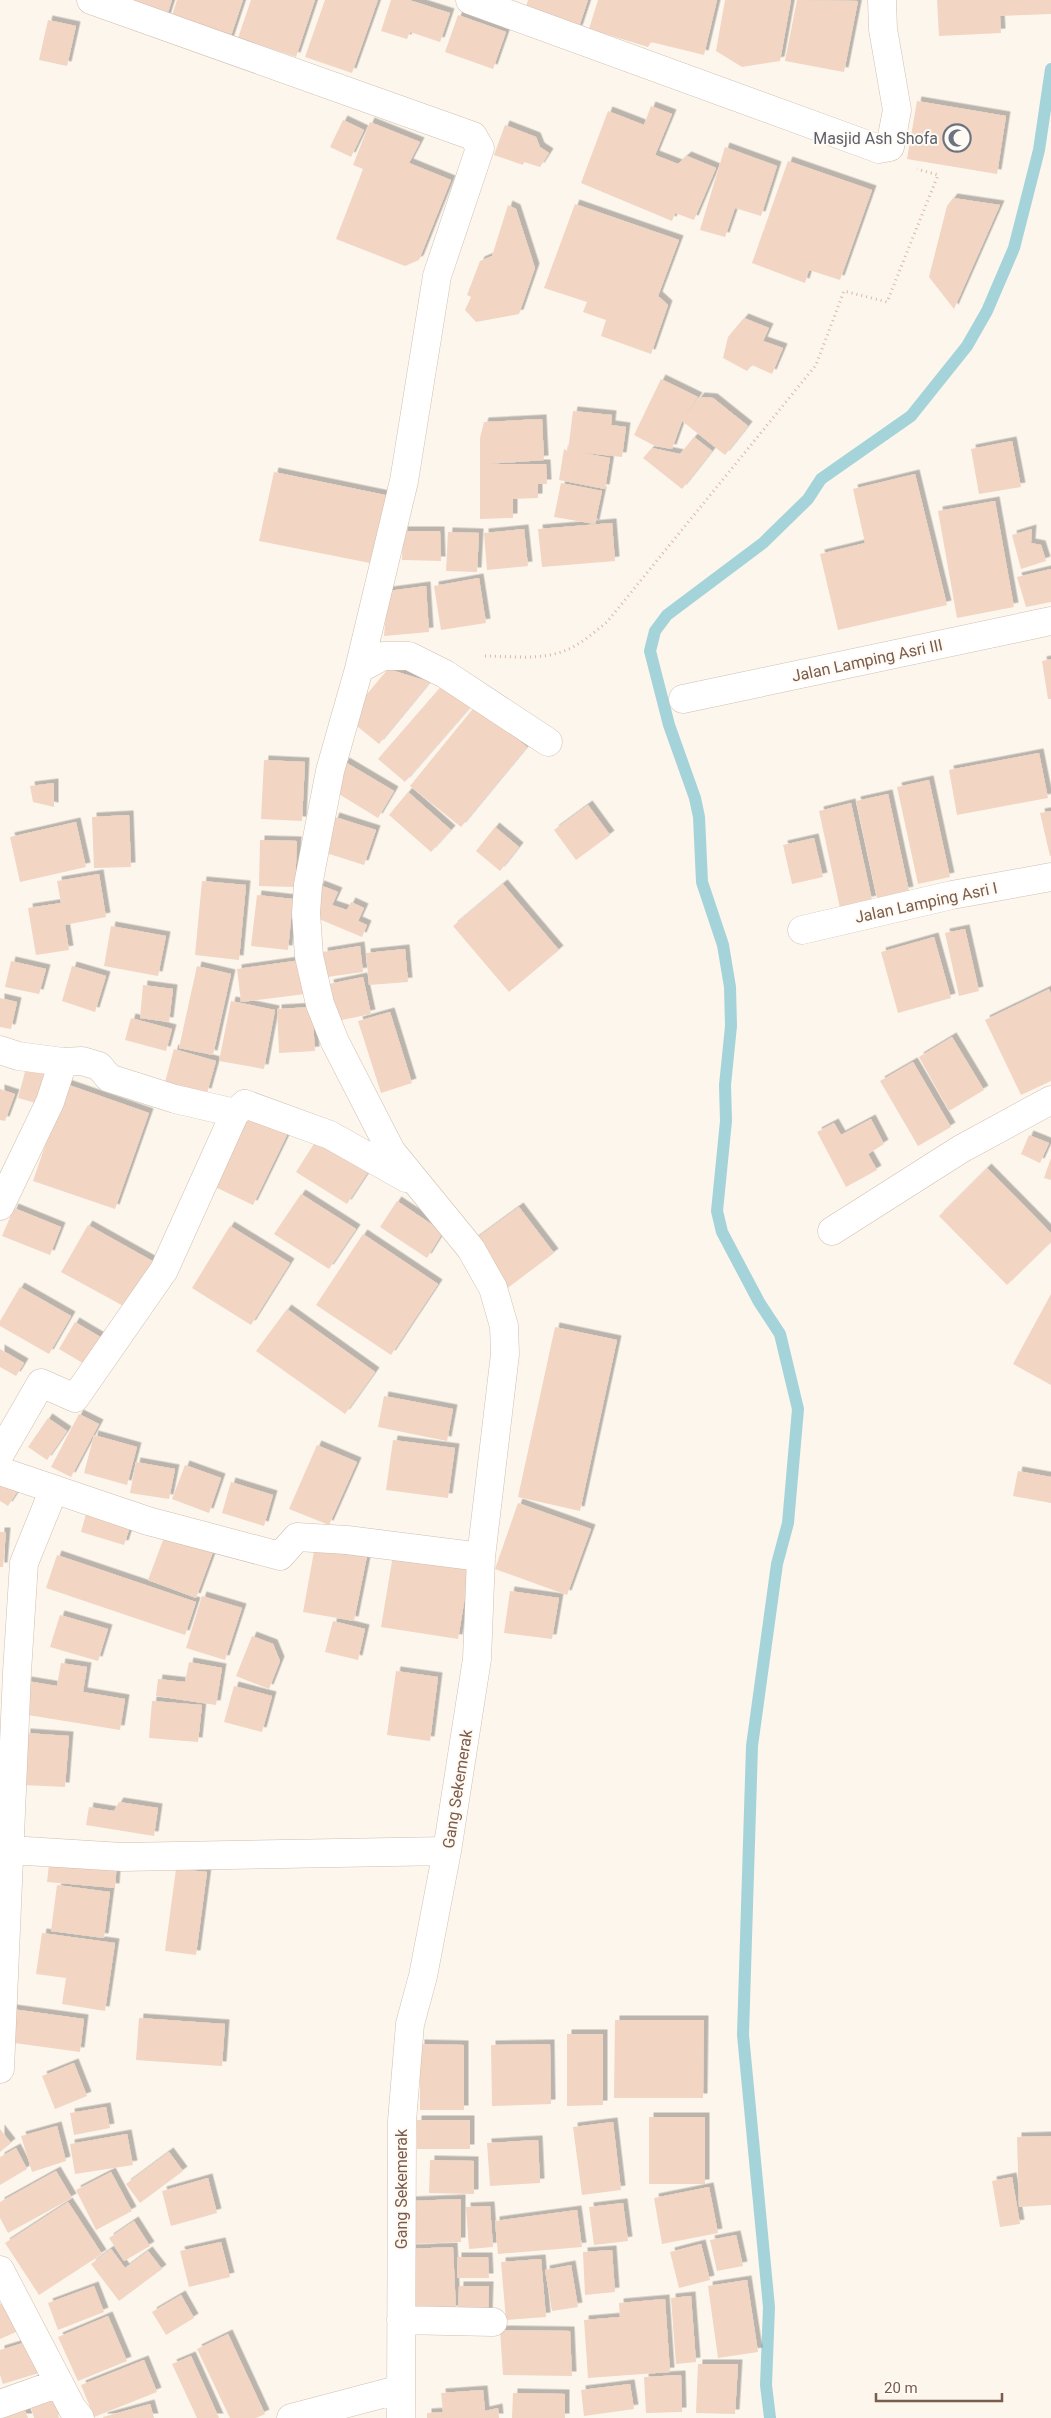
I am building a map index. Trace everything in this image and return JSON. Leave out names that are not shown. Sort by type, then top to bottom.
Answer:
[{"type":"street","name":"Gang Sekemerak","points":[[91,0],[473,136],[480,148],[437,276],[404,481],[359,669],[330,771],[308,885],[306,914],[309,956],[320,1004],[336,1042],[391,1151],[471,1249],[494,1288],[504,1326],[505,1354],[481,1557],[477,1659],[447,1851],[423,1976],[410,2024],[402,2121],[402,2418]]},
{"type":"street","points":[[485,2],[879,149],[890,147],[897,110],[883,29],[882,0]]},
{"type":"street","name":"Jalan Lamping Asri III","points":[[683,699],[1051,621]]},
{"type":"street","points":[[359,669],[383,656],[409,656],[445,674],[548,742]]},
{"type":"street","name":"Jalan Lamping Asri I","points":[[802,930],[952,895],[1051,877]]},
{"type":"street","points":[[0,1050],[18,1056],[63,1062],[82,1061],[99,1066],[109,1078],[174,1098],[235,1113]]},
{"type":"street","points":[[0,1206],[50,1102],[63,1062]]},
{"type":"street","points":[[832,1231],[961,1149],[1051,1100]]},
{"type":"street","points":[[0,1454],[41,1382],[75,1398],[122,1333],[164,1270],[235,1113],[245,1104],[330,1136],[418,1185]]},
{"type":"street","points":[[0,1471],[148,1521],[280,1556],[297,1537],[347,1540],[481,1557]]},
{"type":"street","points":[[0,2069],[17,1672],[24,1563],[54,1489]]},
{"type":"street","points":[[10,1850],[122,1857],[447,1851]]},
{"type":"street","points":[[0,2270],[59,2384],[72,2408],[80,2418]]},
{"type":"street","points":[[401,2320],[494,2322]]},
{"type":"street","points":[[0,2404],[59,2384]]},
{"type":"street","points":[[291,2418],[401,2389]]},
{"type":"path","points":[[477,656],[545,656],[560,653],[580,642],[607,622],[816,365],[844,291],[887,302],[938,175],[906,166],[890,147]]},
{"type":"building","points":[[103,0],[172,0],[165,22]]},
{"type":"building","points":[[177,0],[243,0],[229,42],[170,22]]},
{"type":"building","points":[[251,0],[315,0],[296,57],[238,38]]},
{"type":"building","points":[[325,0],[378,0],[352,73],[305,57]]},
{"type":"building","points":[[391,0],[409,0],[450,13],[440,42],[410,32],[407,39],[381,31]]},
{"type":"building","points":[[528,0],[588,0],[578,30],[524,13]]},
{"type":"building","points":[[598,0],[717,0],[704,55],[651,42],[648,47],[589,29]]},
{"type":"building","points":[[725,0],[791,0],[780,61],[742,67],[716,51]]},
{"type":"building","points":[[797,0],[858,1],[844,72],[785,61]]},
{"type":"building","points":[[937,0],[1051,0],[1051,14],[1000,16],[1001,33],[939,36]]},
{"type":"building","points":[[458,15],[506,32],[493,69],[445,52]]},
{"type":"building","points":[[48,20],[76,26],[67,66],[39,60]]},
{"type":"building","name":"Masjid Ash Shofa","points":[[917,101],[1006,116],[997,174],[907,159]]},
{"type":"building","points":[[651,106],[672,114],[655,155],[678,164],[687,156],[716,168],[694,220],[675,213],[672,221],[581,183],[608,111],[644,125]]},
{"type":"building","points":[[343,120],[364,130],[351,157],[330,147]]},
{"type":"building","points":[[370,122],[420,142],[409,163],[451,180],[419,260],[405,266],[336,239],[363,169],[353,165]]},
{"type":"building","points":[[505,125],[536,137],[540,147],[549,153],[540,167],[524,162],[523,165],[494,155]]},
{"type":"building","points":[[725,147],[777,166],[761,216],[735,208],[725,237],[700,230]]},
{"type":"building","points":[[788,161],[872,190],[840,280],[809,270],[805,283],[752,263]]},
{"type":"building","points":[[953,198],[1000,205],[954,309],[929,277],[947,206]]},
{"type":"building","points":[[575,204],[679,240],[658,296],[668,305],[651,354],[601,336],[606,320],[583,312],[587,302],[544,288]]},
{"type":"building","points":[[508,205],[516,209],[535,268],[519,314],[476,322],[465,310],[471,297],[467,295],[480,261],[492,256]]},
{"type":"building","points":[[744,318],[769,328],[763,341],[783,348],[772,374],[752,365],[747,371],[723,358],[728,337]]},
{"type":"building","points":[[661,379],[698,397],[685,416],[700,397],[713,398],[748,426],[725,455],[682,421],[672,449],[655,446],[634,435]]},
{"type":"building","points":[[573,411],[612,415],[611,425],[626,427],[622,457],[578,452],[610,458],[605,489],[559,480],[564,449],[568,451]]},
{"type":"building","points":[[542,419],[544,460],[486,464],[546,464],[547,484],[538,484],[538,498],[513,499],[513,518],[480,519],[480,438],[484,422]]},
{"type":"building","points":[[694,437],[712,451],[682,489],[643,458],[652,448],[680,454]]},
{"type":"building","points":[[1012,441],[1021,487],[979,494],[971,449]]},
{"type":"building","points":[[274,472],[390,496],[375,564],[259,541]]},
{"type":"building","points":[[915,474],[947,605],[838,630],[820,554],[865,543],[853,489]]},
{"type":"building","points":[[561,483],[602,491],[595,524],[554,517]]},
{"type":"building","points":[[995,501],[1014,607],[957,618],[938,511]]},
{"type":"building","points":[[612,523],[615,561],[542,567],[538,529]]},
{"type":"building","points":[[524,529],[528,566],[487,570],[484,533]]},
{"type":"building","points":[[1032,529],[1031,543],[1041,545],[1046,561],[1021,569],[1012,535]]},
{"type":"building","points":[[403,531],[440,531],[441,561],[402,560]]},
{"type":"building","points":[[448,532],[479,533],[477,572],[446,571]]},
{"type":"building","points":[[1051,569],[1051,602],[1026,607],[1017,577]]},
{"type":"building","points":[[479,578],[486,623],[441,630],[434,586]]},
{"type":"building","points":[[426,586],[429,632],[384,636],[388,591]]},
{"type":"building","points":[[1051,659],[1051,699],[1048,699],[1042,661]]},
{"type":"building","points":[[388,669],[430,682],[379,744],[347,718]]},
{"type":"building","points":[[445,682],[472,705],[405,782],[378,759]]},
{"type":"building","points":[[476,705],[527,747],[461,827],[410,786]]},
{"type":"building","points":[[1039,753],[1048,798],[957,815],[949,770]]},
{"type":"building","points":[[264,760],[305,762],[302,821],[261,819]]},
{"type":"building","points":[[345,762],[394,791],[378,818],[329,788]]},
{"type":"building","points":[[929,780],[950,877],[918,884],[897,787]]},
{"type":"building","points":[[54,783],[54,807],[33,802],[30,786]]},
{"type":"building","points":[[408,792],[451,830],[431,852],[389,815]]},
{"type":"building","points":[[888,794],[909,891],[877,898],[856,801]]},
{"type":"building","points":[[851,803],[872,900],[840,908],[819,811]]},
{"type":"building","points":[[588,805],[610,835],[576,860],[554,830]]},
{"type":"building","points":[[1051,811],[1051,856],[1050,856],[1040,813]]},
{"type":"building","points":[[129,815],[131,867],[94,868],[92,817]]},
{"type":"building","points":[[335,817],[376,830],[364,865],[323,852]]},
{"type":"building","points":[[76,822],[86,867],[20,882],[10,837]]},
{"type":"building","points":[[495,827],[519,847],[500,871],[476,851]]},
{"type":"building","points":[[814,838],[823,877],[792,884],[783,845]]},
{"type":"building","points":[[260,840],[297,841],[295,887],[259,886]]},
{"type":"building","points":[[99,874],[106,917],[65,925],[69,950],[36,955],[28,908],[61,903],[57,881]]},
{"type":"building","points":[[202,881],[246,885],[239,960],[195,955]]},
{"type":"building","points":[[503,884],[559,950],[509,992],[453,926]]},
{"type":"building","points":[[320,885],[338,892],[332,905],[347,910],[351,902],[364,908],[358,921],[367,925],[362,937],[307,914]]},
{"type":"building","points":[[257,895],[293,899],[288,950],[251,946]]},
{"type":"building","points":[[111,926],[166,936],[158,976],[104,966]]},
{"type":"building","points":[[965,929],[979,991],[959,996],[945,933]]},
{"type":"building","points":[[934,937],[951,998],[898,1013],[881,952]]},
{"type":"building","points":[[360,946],[363,972],[327,977],[323,952]]},
{"type":"building","points":[[405,949],[408,982],[369,985],[366,953]]},
{"type":"building","points":[[301,960],[305,994],[241,1002],[237,969]]},
{"type":"building","points":[[11,961],[46,969],[39,994],[5,987]]},
{"type":"building","points":[[72,966],[106,976],[95,1012],[62,1001]]},
{"type":"building","points":[[197,966],[231,974],[213,1055],[179,1048]]},
{"type":"building","points":[[363,977],[371,1014],[337,1021],[329,984]]},
{"type":"building","points":[[143,985],[173,989],[169,1022],[140,1018]]},
{"type":"building","points":[[1049,989],[1051,994],[1051,1081],[1021,1095],[985,1020]]},
{"type":"building","points":[[0,998],[17,1002],[11,1029],[0,1027]]},
{"type":"building","points":[[231,1001],[275,1010],[264,1069],[219,1061]]},
{"type":"building","points":[[312,1007],[315,1051],[279,1053],[277,1009]]},
{"type":"building","points":[[390,1012],[412,1083],[381,1093],[358,1021]]},
{"type":"building","points":[[131,1018],[172,1029],[166,1051],[125,1040]]},
{"type":"building","points":[[952,1037],[984,1090],[949,1111],[919,1057]]},
{"type":"building","points":[[174,1049],[216,1061],[207,1093],[165,1082]]},
{"type":"building","points":[[913,1062],[951,1127],[918,1146],[880,1081]]},
{"type":"building","points":[[26,1068],[51,1074],[43,1105],[18,1098]]},
{"type":"building","points":[[66,1084],[149,1113],[115,1209],[33,1181]]},
{"type":"building","points":[[0,1089],[15,1094],[5,1121],[0,1120]]},
{"type":"building","points":[[245,1112],[288,1133],[253,1205],[209,1184]]},
{"type":"building","points":[[871,1119],[884,1144],[868,1154],[877,1170],[846,1187],[817,1132],[834,1123],[841,1135]]},
{"type":"building","points":[[1029,1135],[1049,1143],[1040,1163],[1021,1154]]},
{"type":"building","points":[[317,1139],[368,1172],[347,1204],[296,1172]]},
{"type":"building","points":[[1051,1158],[1051,1180],[1044,1178]]},
{"type":"building","points":[[987,1168],[1051,1233],[1051,1242],[1007,1285],[939,1216]]},
{"type":"building","points":[[301,1194],[356,1229],[329,1269],[274,1234]]},
{"type":"building","points":[[397,1201],[443,1232],[427,1258],[380,1227]]},
{"type":"building","points":[[519,1207],[554,1253],[505,1290],[470,1243]]},
{"type":"building","points":[[14,1208],[61,1227],[50,1255],[2,1236]]},
{"type":"building","points":[[88,1225],[156,1263],[129,1309],[61,1272]]},
{"type":"building","points":[[230,1226],[290,1263],[251,1325],[192,1288]]},
{"type":"building","points":[[363,1234],[438,1284],[391,1355],[316,1305]]},
{"type":"building","points":[[20,1287],[71,1316],[49,1354],[0,1326],[0,1321]]},
{"type":"building","points":[[1051,1294],[1051,1385],[1013,1364]]},
{"type":"building","points":[[287,1309],[375,1372],[345,1414],[256,1351]]},
{"type":"building","points":[[75,1322],[107,1341],[91,1368],[59,1349]]},
{"type":"building","points":[[555,1327],[617,1340],[580,1511],[518,1497]]},
{"type":"building","points":[[0,1349],[24,1363],[16,1376],[0,1367]]},
{"type":"building","points":[[384,1396],[453,1409],[447,1441],[378,1427]]},
{"type":"building","points":[[79,1414],[99,1424],[71,1477],[51,1467]]},
{"type":"building","points":[[48,1418],[67,1431],[47,1460],[28,1447]]},
{"type":"building","points":[[94,1435],[137,1447],[127,1485],[84,1473]]},
{"type":"building","points":[[393,1440],[455,1448],[448,1498],[386,1490]]},
{"type":"building","points":[[317,1445],[357,1462],[329,1525],[289,1509]]},
{"type":"building","points":[[136,1462],[175,1469],[169,1499],[130,1493]]},
{"type":"building","points":[[185,1465],[221,1478],[209,1513],[172,1499]]},
{"type":"building","points":[[1018,1471],[1051,1477],[1051,1503],[1013,1496]]},
{"type":"building","points":[[231,1482],[273,1495],[264,1526],[222,1513]]},
{"type":"building","points":[[0,1483],[17,1492],[8,1506],[0,1501]]},
{"type":"building","points":[[518,1503],[591,1529],[567,1595],[495,1569]]},
{"type":"building","points":[[87,1510],[131,1524],[124,1545],[81,1532]]},
{"type":"building","points":[[0,1532],[6,1532],[3,1567],[0,1567]]},
{"type":"building","points":[[165,1535],[213,1552],[196,1598],[148,1580]]},
{"type":"building","points":[[315,1546],[367,1556],[354,1621],[303,1612]]},
{"type":"building","points":[[57,1555],[196,1602],[185,1635],[46,1588]]},
{"type":"building","points":[[393,1555],[470,1567],[458,1639],[381,1627]]},
{"type":"building","points":[[510,1591],[559,1598],[552,1639],[504,1633]]},
{"type":"building","points":[[202,1596],[242,1608],[225,1660],[186,1648]]},
{"type":"building","points":[[60,1615],[108,1629],[98,1661],[50,1647]]},
{"type":"building","points":[[333,1621],[365,1629],[358,1660],[325,1652]]},
{"type":"building","points":[[252,1636],[273,1644],[280,1661],[269,1689],[236,1676]]},
{"type":"building","points":[[189,1662],[222,1668],[216,1705],[156,1696],[158,1679],[185,1682]]},
{"type":"building","points":[[61,1663],[87,1667],[83,1692],[125,1699],[120,1730],[22,1714],[27,1681],[57,1686]]},
{"type":"building","points":[[396,1671],[438,1677],[430,1741],[387,1735]]},
{"type":"building","points":[[234,1686],[272,1696],[262,1732],[224,1722]]},
{"type":"building","points":[[152,1701],[202,1705],[198,1742],[149,1738]]},
{"type":"building","points":[[26,1733],[69,1736],[65,1787],[23,1785]]},
{"type":"building","points":[[119,1802],[158,1808],[154,1836],[86,1825],[89,1807],[114,1811]]},
{"type":"building","points":[[50,1855],[117,1861],[115,1888],[47,1882]]},
{"type":"building","points":[[176,1869],[207,1872],[196,1955],[165,1951]]},
{"type":"building","points":[[57,1885],[110,1892],[104,1938],[51,1931]]},
{"type":"building","points":[[42,1933],[115,1943],[105,2011],[62,2004],[66,1978],[36,1974]]},
{"type":"building","points":[[12,2009],[84,2019],[80,2052],[7,2042]]},
{"type":"building","points":[[139,2018],[225,2024],[222,2066],[136,2060]]},
{"type":"building","points":[[615,2020],[704,2020],[703,2098],[614,2098]]},
{"type":"building","points":[[567,2034],[603,2034],[603,2105],[567,2106]]},
{"type":"building","points":[[420,2044],[464,2045],[464,2110],[420,2110]]},
{"type":"building","points":[[550,2044],[551,2104],[492,2106],[491,2045]]},
{"type":"building","points":[[74,2063],[87,2096],[55,2109],[42,2076]]},
{"type":"building","points":[[106,2107],[110,2128],[74,2135],[70,2113]]},
{"type":"building","points":[[649,2117],[705,2117],[705,2184],[649,2184]]},
{"type":"building","points":[[417,2120],[470,2120],[470,2149],[417,2149]]},
{"type":"building","points":[[613,2122],[621,2190],[582,2195],[573,2127]]},
{"type":"building","points":[[57,2126],[66,2161],[32,2172],[21,2136]]},
{"type":"building","points":[[0,2129],[11,2143],[0,2152]]},
{"type":"building","points":[[127,2134],[133,2165],[75,2174],[70,2144]]},
{"type":"building","points":[[1051,2136],[1051,2205],[1019,2207],[1017,2137]]},
{"type":"building","points":[[538,2140],[540,2183],[490,2186],[487,2143]]},
{"type":"building","points":[[16,2148],[27,2169],[0,2185],[0,2157]]},
{"type":"building","points":[[169,2152],[183,2171],[140,2203],[126,2184]]},
{"type":"building","points":[[430,2160],[474,2161],[474,2194],[429,2193]]},
{"type":"building","points":[[56,2171],[72,2198],[8,2233],[0,2218],[0,2202]]},
{"type":"building","points":[[111,2172],[132,2211],[96,2230],[76,2190]]},
{"type":"building","points":[[1012,2177],[1020,2224],[1000,2227],[992,2181]]},
{"type":"building","points":[[208,2178],[217,2213],[171,2226],[162,2191]]},
{"type":"building","points":[[709,2187],[718,2233],[662,2244],[654,2198]]},
{"type":"building","points":[[461,2199],[461,2242],[411,2244],[410,2201]]},
{"type":"building","points":[[68,2202],[102,2254],[39,2295],[5,2243]]},
{"type":"building","points":[[623,2203],[628,2241],[594,2245],[589,2207]]},
{"type":"building","points":[[490,2206],[493,2247],[469,2249],[466,2207]]},
{"type":"building","points":[[577,2210],[582,2247],[498,2254],[495,2221]]},
{"type":"building","points":[[134,2221],[150,2246],[124,2261],[109,2238]]},
{"type":"building","points":[[736,2235],[743,2266],[717,2271],[710,2240]]},
{"type":"building","points":[[221,2242],[230,2277],[189,2287],[180,2251]]},
{"type":"building","points":[[701,2244],[710,2280],[679,2288],[670,2252]]},
{"type":"building","points":[[453,2247],[456,2310],[410,2312],[407,2249]]},
{"type":"building","points":[[111,2249],[125,2268],[148,2251],[162,2269],[119,2301],[91,2264]]},
{"type":"building","points":[[612,2250],[615,2292],[585,2295],[583,2252]]},
{"type":"building","points":[[457,2257],[488,2257],[489,2278],[457,2278]]},
{"type":"building","points":[[541,2259],[546,2317],[506,2320],[501,2262]]},
{"type":"building","points":[[571,2265],[578,2307],[552,2311],[545,2270]]},
{"type":"building","points":[[747,2280],[758,2352],[718,2358],[708,2286]]},
{"type":"building","points":[[94,2286],[104,2312],[58,2330],[48,2303]]},
{"type":"building","points":[[459,2286],[489,2286],[488,2317],[458,2315]]},
{"type":"building","points":[[181,2295],[194,2318],[166,2335],[152,2312]]},
{"type":"building","points":[[691,2296],[696,2362],[676,2364],[671,2298]]},
{"type":"building","points":[[12,2299],[25,2328],[0,2339],[0,2304]]},
{"type":"building","points":[[665,2299],[670,2372],[588,2378],[584,2320],[620,2317],[619,2303]]},
{"type":"building","points":[[108,2316],[127,2361],[78,2381],[58,2337]]},
{"type":"building","points":[[500,2330],[570,2331],[572,2376],[503,2375]]},
{"type":"building","points":[[228,2334],[265,2414],[256,2418],[230,2418],[197,2349]]},
{"type":"building","points":[[33,2340],[42,2372],[3,2384],[0,2375],[0,2350]]},
{"type":"building","points":[[191,2356],[219,2418],[197,2418],[172,2364]]},
{"type":"building","points":[[144,2360],[157,2392],[94,2417],[81,2385]]},
{"type":"building","points":[[698,2364],[738,2364],[735,2414],[696,2413]]},
{"type":"building","points":[[681,2375],[682,2412],[646,2413],[644,2377]]},
{"type":"building","points":[[630,2384],[634,2409],[584,2416],[581,2390]]},
{"type":"building","points":[[483,2390],[485,2411],[498,2408],[499,2418],[427,2418],[427,2413],[443,2412],[441,2393]]},
{"type":"building","points":[[513,2393],[565,2394],[565,2418],[512,2418]]},
{"type":"building","points":[[54,2397],[59,2418],[34,2418],[30,2403]]},
{"type":"building","points":[[150,2404],[154,2418],[103,2418],[103,2417]]},
{"type":"building","points":[[23,2405],[28,2418],[0,2418],[0,2412]]},
{"type":"waterway","points":[[770,2418],[766,2385],[769,2307],[743,2035],[752,1746],[777,1564],[788,1523],[798,1409],[780,1334],[759,1302],[722,1232],[717,1211],[726,1121],[725,1085],[731,1026],[730,987],[723,945],[702,882],[699,817],[695,798],[669,725],[650,651],[655,631],[667,615],[763,543],[808,499],[821,479],[911,416],[967,346],[987,311],[1014,248],[1039,150],[1051,69]]},
{"type":"place","name":"Masjid Ash Shofa","points":[[957,138]]}]
